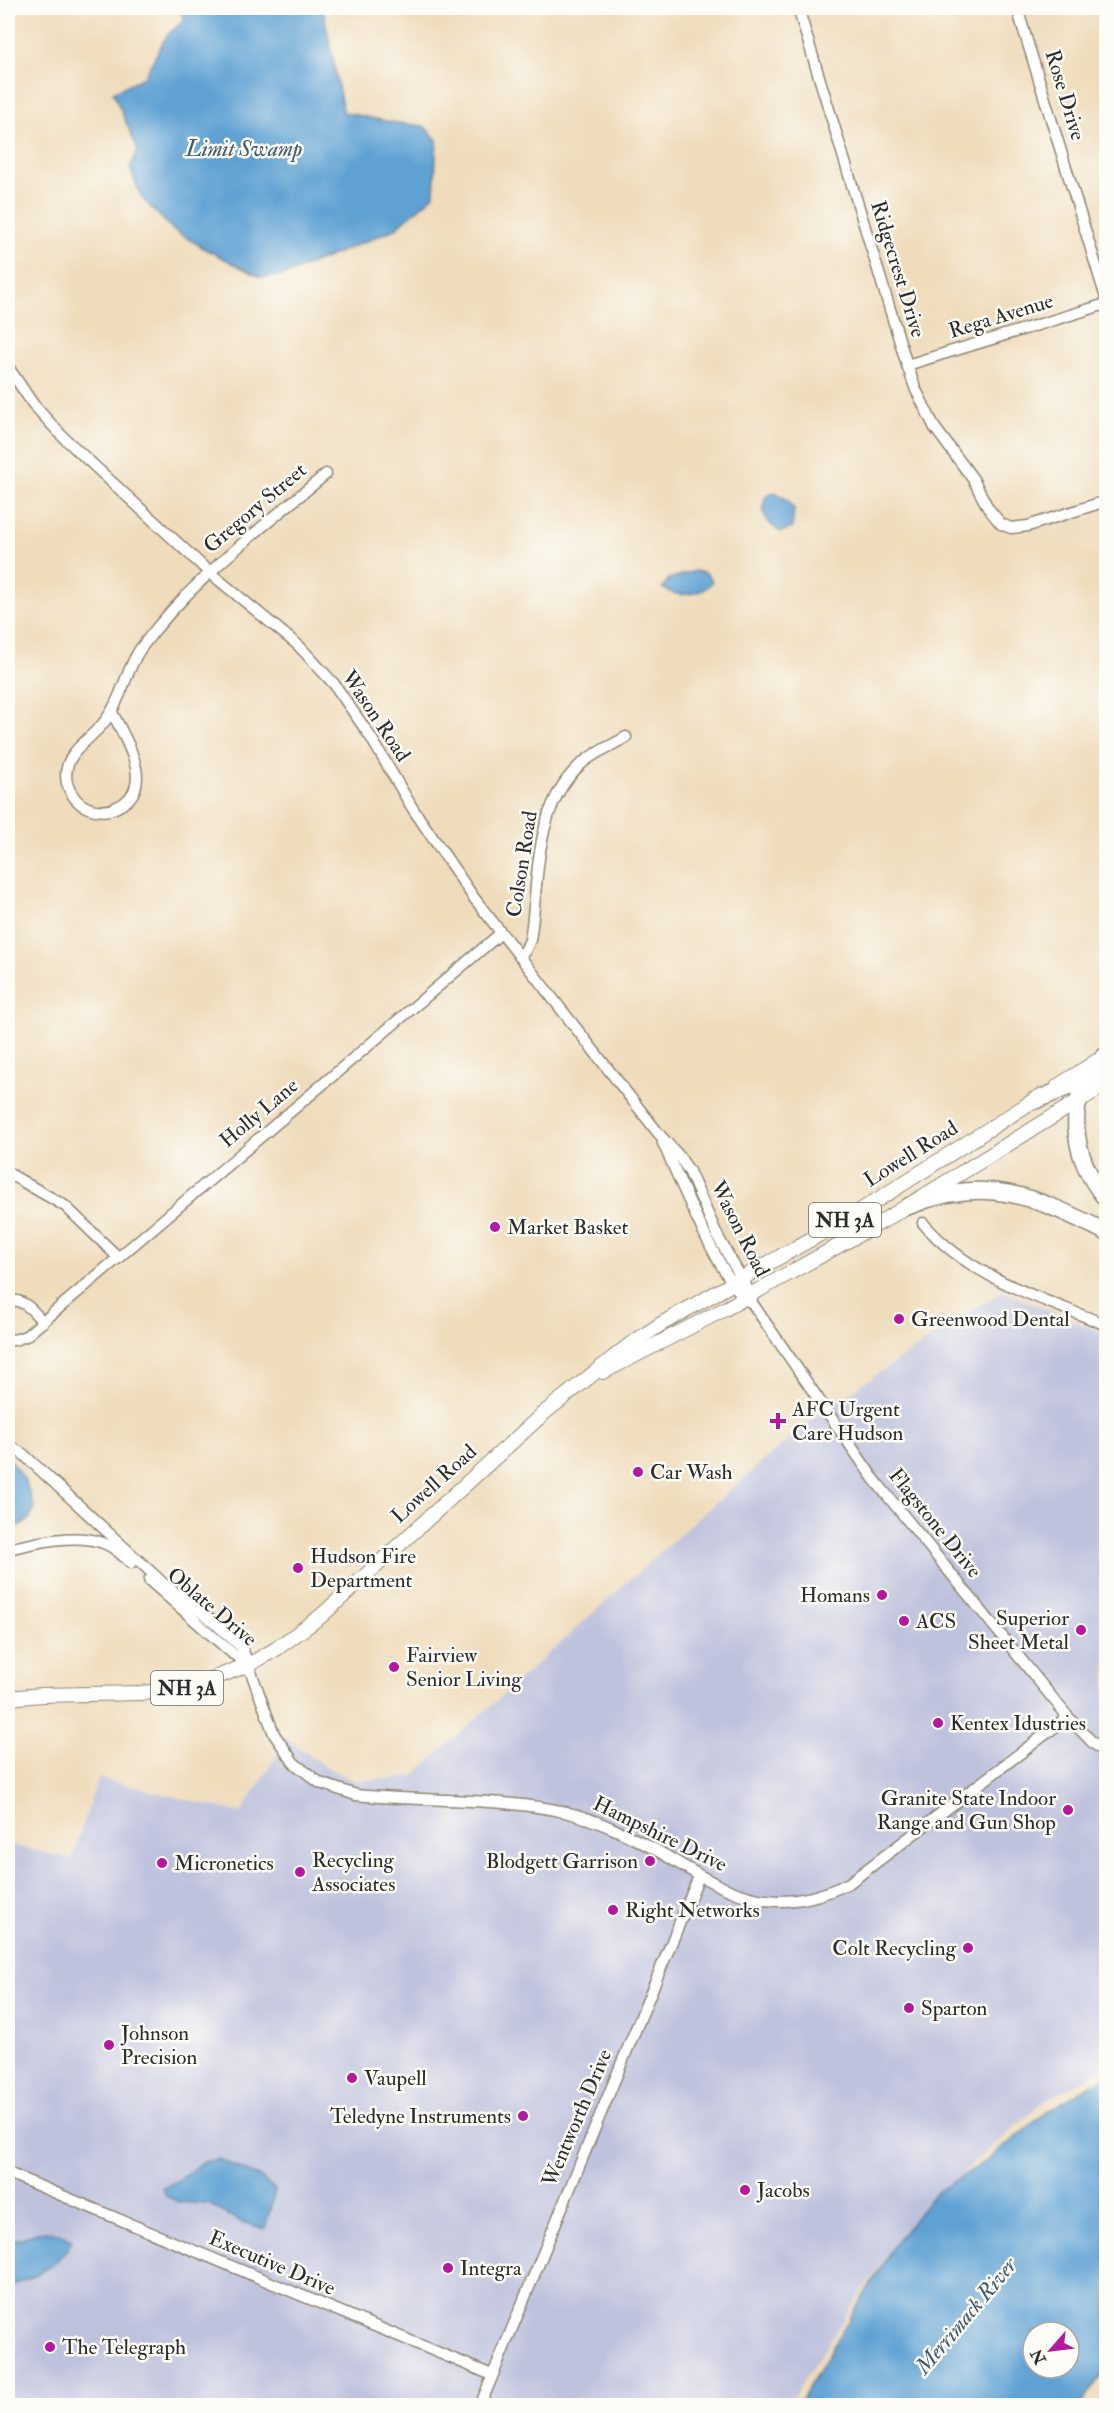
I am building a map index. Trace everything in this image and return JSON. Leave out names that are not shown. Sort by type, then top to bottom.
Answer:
[{"type":"highway","points":[[1106,1055],[1084,1081],[1078,1102],[1077,1125],[1082,1158],[1093,1180],[1107,1199]]},
{"type":"highway","points":[[1034,1101],[1084,1081],[1107,1076]]},
{"type":"highway","points":[[909,1206],[952,1193],[1008,1192],[1045,1202],[1107,1232]]},
{"type":"main road","name":"Lowell Road","points":[[8,1698],[163,1692],[189,1688],[250,1664],[290,1640],[321,1616],[543,1413],[644,1335],[877,1200],[1106,1055]]},
{"type":"main road","name":"Lowell Road","points":[[584,1380],[749,1299],[909,1206],[1107,1084]]},
{"type":"street","name":"Ridgecrest Drive","points":[[798,8],[907,365],[916,390],[935,428],[973,479],[988,508],[1001,524],[1011,528],[1028,526],[1107,501]]},
{"type":"street","name":"Rose Drive","points":[[1017,8],[1107,298]]},
{"type":"street","name":"Rega Avenue","points":[[907,365],[1107,304]]},
{"type":"street","name":"Wason Road","points":[[8,368],[33,404],[62,436],[209,572],[291,639],[334,684],[370,736],[436,844],[501,933],[689,1171],[738,1281],[749,1299]]},
{"type":"street","name":"Gregory Street","points":[[112,712],[136,765],[137,783],[128,799],[119,806],[107,810],[95,810],[84,806],[71,794],[67,783],[67,766],[75,750],[94,734],[112,712],[139,650],[173,609],[209,572],[326,474]]},
{"type":"street","name":"Colson Road","points":[[519,956],[525,951],[530,940],[544,830],[553,801],[586,760],[626,737]]},
{"type":"street","name":"Holly Lane","points":[[8,1339],[21,1339],[43,1322],[501,933]]},
{"type":"street","points":[[8,1173],[65,1206],[119,1258]]},
{"type":"street","points":[[923,1223],[952,1253],[978,1270],[1107,1325]]},
{"type":"street","name":"Flagstone Drive","points":[[749,1299],[848,1445],[880,1487],[943,1561],[1068,1718],[1092,1742],[1107,1753]]},
{"type":"street","points":[[8,1301],[18,1300],[25,1303],[43,1322]]},
{"type":"street","name":"Oblate Drive","points":[[8,1445],[23,1454],[164,1584],[232,1638],[242,1648],[250,1664]]},
{"type":"street","points":[[8,1549],[45,1541],[89,1539],[102,1525]]},
{"type":"street","name":"Oblate Drive","points":[[89,1539],[102,1542],[122,1554],[233,1654],[250,1664]]},
{"type":"street","name":"Hampshire Drive","points":[[250,1664],[268,1720],[280,1745],[301,1770],[320,1783],[356,1795],[505,1804],[567,1813],[607,1826],[657,1851],[699,1876],[748,1896],[768,1901],[789,1901],[830,1892],[867,1872],[1068,1718]]},
{"type":"street","name":"Wentworth Drive","points":[[492,2375],[699,1876]]},
{"type":"street","name":"Executive Drive","points":[[8,2173],[492,2375]]},
{"type":"street","points":[[480,2406],[492,2375]]},
{"type":"shaded area","points":[[1002,1291],[1106,1334],[1106,2067],[1042,2103],[968,2168],[885,2257],[788,2405],[8,2406],[8,1844],[72,1859],[98,1778],[241,1813],[287,1739],[326,1767],[355,1781],[412,1777],[697,1519],[818,1414]]},
{"type":"water","name":"Limit Swamp","points":[[178,8],[323,8],[343,112],[390,122],[424,126],[437,140],[434,195],[395,229],[283,276],[260,277],[172,229],[142,198],[130,168],[138,150],[113,92],[144,77],[167,35],[185,20]]},
{"type":"water","points":[[775,492],[788,500],[794,509],[792,528],[781,532],[771,525],[764,512],[766,496]]},
{"type":"water","points":[[695,571],[706,573],[712,581],[710,585],[691,594],[674,594],[662,588],[669,579]]},
{"type":"water","points":[[8,1457],[25,1480],[35,1509],[27,1522],[11,1529],[8,1527]]},
{"type":"water","name":"Merrimack River","points":[[1106,2076],[1106,2368],[1081,2405],[798,2405],[894,2245],[935,2193],[985,2162],[1049,2110]]},
{"type":"water","points":[[218,2159],[260,2177],[275,2190],[265,2229],[239,2221],[209,2204],[179,2202],[166,2196],[162,2189],[187,2175],[203,2162]]},
{"type":"water","points":[[44,2231],[62,2234],[72,2241],[53,2264],[36,2275],[8,2287],[8,2242]]},
{"type":"place","name":"Market Basket","points":[[495,1227]]},
{"type":"place","name":"Greenwood Dental","points":[[899,1319]]},
{"type":"place","name":"AFC Urgent Care Hudson","points":[[778,1421]]},
{"type":"place","name":"Car Wash","points":[[638,1472]]},
{"type":"place","name":"Hudson Fire Department","points":[[298,1568]]},
{"type":"place","name":"Homans","points":[[882,1595]]},
{"type":"place","name":"ACS","points":[[904,1621]]},
{"type":"place","name":"Superior Sheet Metal","points":[[1081,1630]]},
{"type":"place","name":"Fairview Senior Living","points":[[394,1667]]},
{"type":"place","name":"Kentex Idustries","points":[[938,1723]]},
{"type":"place","name":"Granite State Indoor Range and Gun Shop","points":[[1068,1810]]},
{"type":"place","name":"Blodgett Garrison","points":[[650,1861]]},
{"type":"place","name":"Micronetics","points":[[162,1863]]},
{"type":"place","name":"Recycling Associates","points":[[300,1872]]},
{"type":"place","name":"Right Networks","points":[[613,1910]]},
{"type":"place","name":"Colt Recycling","points":[[968,1948]]},
{"type":"place","name":"Sparton","points":[[909,2008]]},
{"type":"place","name":"Johnson Precision","points":[[109,2045]]},
{"type":"place","name":"Vaupell","points":[[352,2078]]},
{"type":"place","name":"Teledyne Instruments","points":[[523,2116]]},
{"type":"place","name":"Jacobs","points":[[745,2190]]},
{"type":"place","name":"Integra","points":[[448,2268]]},
{"type":"place","name":"The Telegraph","points":[[50,2347]]}]
